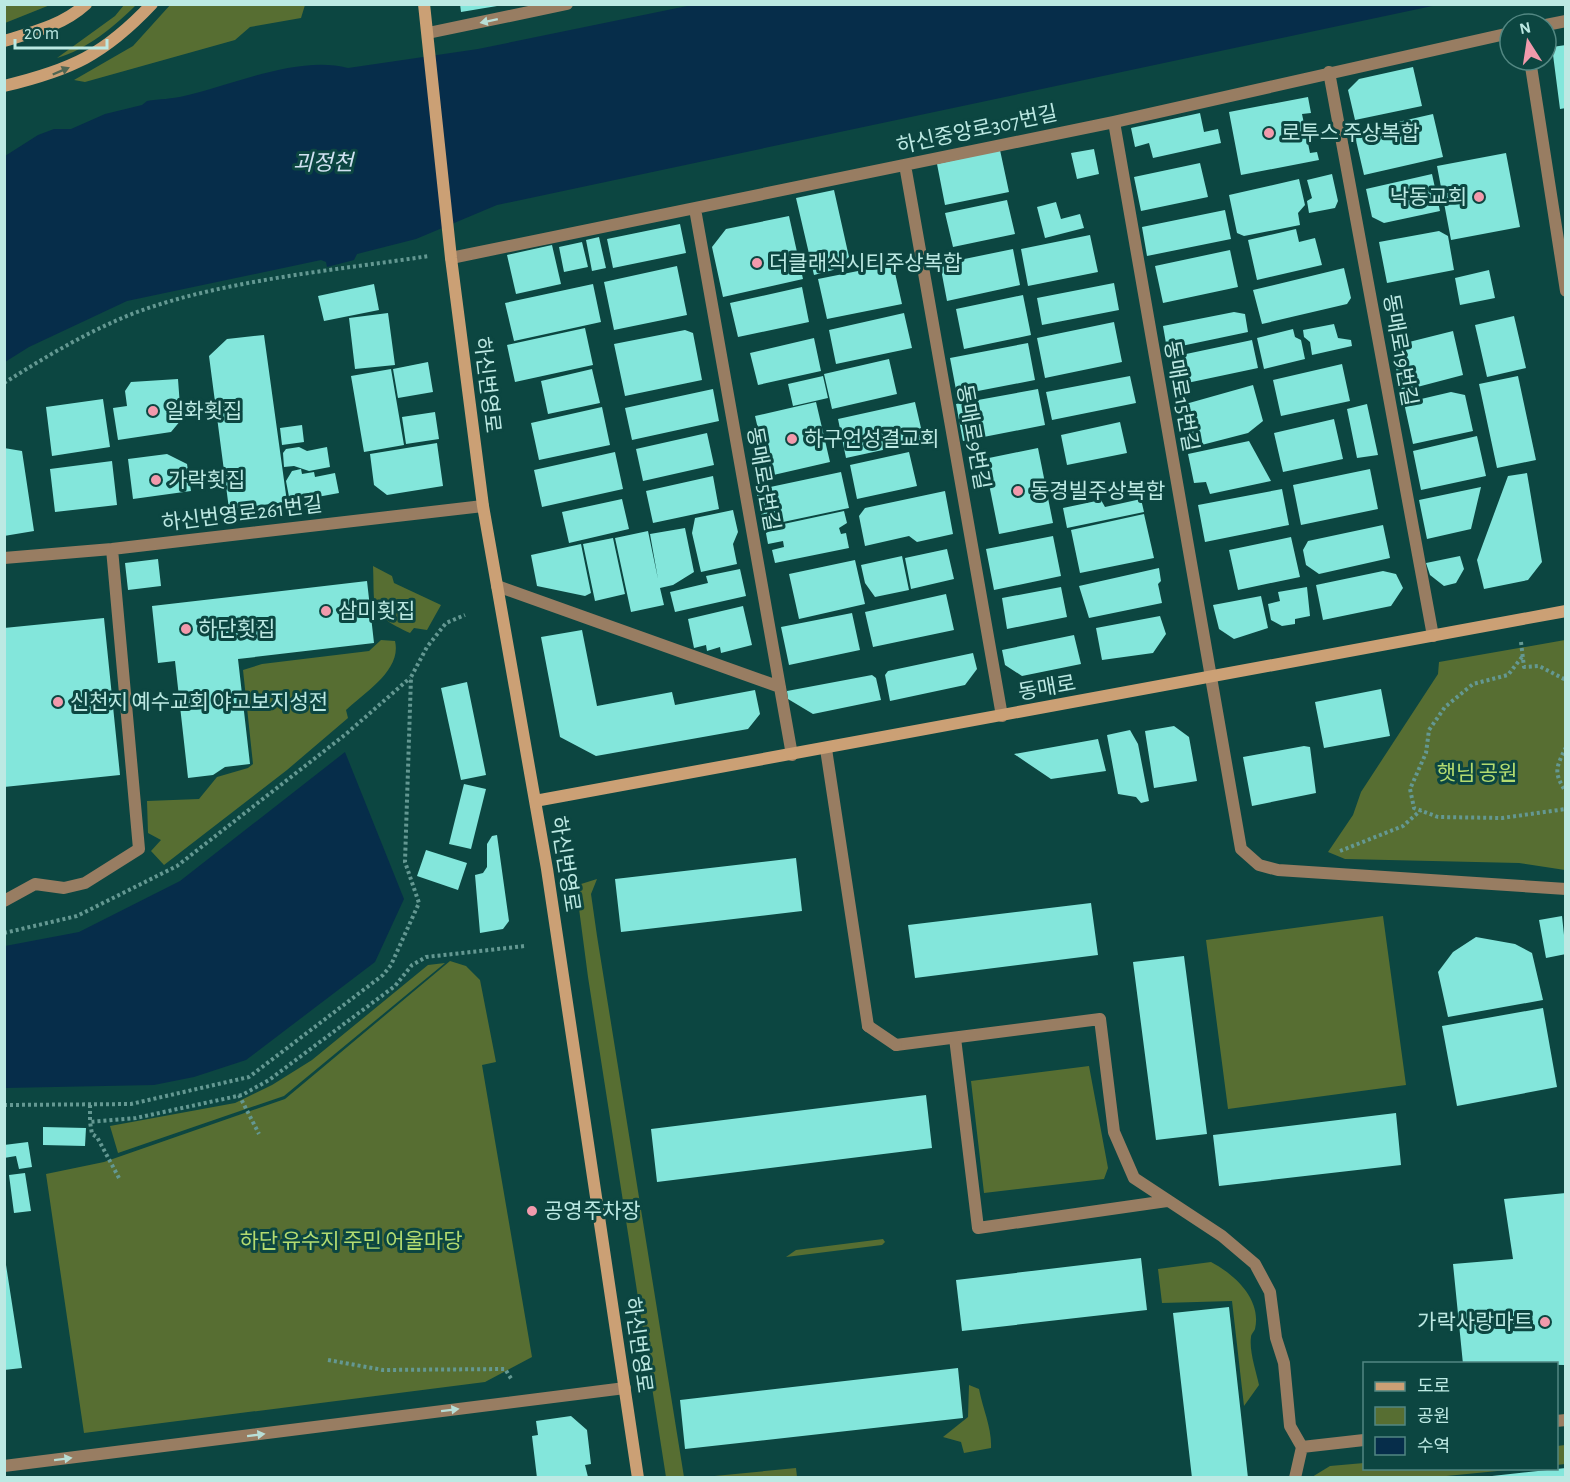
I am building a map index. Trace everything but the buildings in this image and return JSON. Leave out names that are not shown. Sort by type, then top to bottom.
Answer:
[{"type":"street","points":[[4,41],[42,30],[72,16],[86,4]]},
{"type":"street","points":[[4,86],[51,75],[80,62],[123,31],[152,4]]},
{"type":"street","points":[[424,4],[428,33],[567,4]]},
{"type":"street","name":"하신번영로","points":[[428,33],[451,258],[483,506],[535,801],[638,1478]]},
{"type":"street","name":"하신중앙로307번길","points":[[451,258],[1114,122],[1498,36]]},
{"type":"street","name":"동매로19번길","points":[[1329,72],[1433,636]]},
{"type":"street","points":[[1532,72],[1566,291]]},
{"type":"street","name":"동매로15번길","points":[[1114,122],[1242,849],[1259,865],[1278,870],[1566,889]]},
{"type":"street","name":"동매로9번길","points":[[905,165],[1002,716]]},
{"type":"street","name":"동매로5번길","points":[[695,209],[792,755]]},
{"type":"street","name":"하신번영로261번길","points":[[4,558],[112,549],[483,506]]},
{"type":"street","points":[[4,901],[35,884],[64,888],[85,883],[140,849],[112,549]]},
{"type":"street","points":[[497,586],[780,687]]},
{"type":"street","name":"동매로","points":[[535,801],[1566,611]]},
{"type":"street","points":[[826,749],[868,1026],[896,1046],[1100,1019],[1114,1132],[1134,1178],[1222,1236],[1256,1264],[1270,1292],[1276,1338],[1284,1363],[1290,1426],[1302,1447],[1295,1478]]},
{"type":"street","points":[[955,1038],[978,1228],[1167,1201]]},
{"type":"street","points":[[4,1466],[625,1388]]},
{"type":"street","points":[[1302,1447],[1363,1440]]},
{"type":"path","points":[[4,383],[86,334],[139,311],[223,289],[433,255]]},
{"type":"path","points":[[4,933],[77,916],[177,866],[346,734],[411,677],[427,647],[446,623],[465,615]]},
{"type":"path","points":[[1531,640],[1519,643],[1524,667],[1539,666],[1566,680]]},
{"type":"path","points":[[1522,657],[1508,675],[1473,684],[1445,707],[1429,730],[1426,753],[1410,789],[1414,808],[1438,817],[1502,819],[1566,809]]},
{"type":"path","points":[[4,1105],[131,1104],[249,1077],[383,975],[392,965],[419,903],[405,862],[411,677]]},
{"type":"path","points":[[1566,747],[1557,767],[1556,777],[1566,792]]},
{"type":"path","points":[[1324,873],[1329,858],[1348,845],[1403,826],[1421,810]]},
{"type":"path","points":[[90,1122],[136,1118],[239,1095],[269,1080],[395,986],[412,965],[426,957],[525,946]]},
{"type":"path","points":[[239,1095],[259,1134]]},
{"type":"path","points":[[90,1105],[92,1134],[98,1137],[119,1178]]},
{"type":"path","points":[[328,1360],[383,1370],[505,1369],[514,1384]]},
{"type":"green space","points":[[5,4],[50,5],[5,23]]},
{"type":"green space","points":[[171,4],[305,5],[301,18],[250,27],[235,40],[85,82],[74,80],[133,46]]},
{"type":"green space","points":[[124,5],[136,5],[100,36],[79,49],[57,58],[115,16]]},
{"type":"green space","points":[[373,566],[392,576],[394,583],[441,605],[427,630],[414,628],[410,633],[380,615],[375,601]]},
{"type":"green space","points":[[381,640],[395,641],[396,652],[393,661],[380,680],[346,710],[348,718],[287,770],[164,865],[151,851],[161,840],[148,833],[147,801],[199,799],[217,777],[248,768],[253,764],[243,670],[262,664],[369,651]]},
{"type":"green space","name":"햇님 공원","points":[[1565,640],[1565,870],[1519,863],[1345,859],[1328,852],[1353,815],[1361,792],[1438,674],[1439,662]]},
{"type":"green space","points":[[597,879],[591,894],[597,936],[684,1477],[666,1477],[588,977],[578,901],[581,884]]},
{"type":"green space","points":[[1383,916],[1406,1085],[1228,1109],[1206,940]]},
{"type":"green space","name":"하단 유수지 주민 어울마당","points":[[450,961],[466,966],[480,980],[496,1062],[482,1065],[532,1357],[485,1382],[84,1433],[46,1174],[104,1162],[285,1099]]},
{"type":"green space","points":[[445,963],[284,1096],[118,1153],[110,1126],[235,1103],[272,1085],[312,1060],[428,965]]},
{"type":"green space","points":[[1089,1066],[1108,1168],[1104,1179],[984,1193],[971,1081]]},
{"type":"green space","points":[[883,1239],[885,1242],[882,1245],[786,1257],[796,1250]]},
{"type":"green space","points":[[1211,1262],[1237,1281],[1250,1298],[1254,1308],[1256,1318],[1255,1329],[1251,1336],[1251,1348],[1259,1385],[1244,1406],[1232,1301],[1162,1303],[1158,1269]]},
{"type":"green space","points":[[969,1385],[979,1389],[989,1426],[991,1448],[964,1453],[961,1442],[943,1437],[968,1417]]},
{"type":"green space","points":[[1565,1445],[1565,1464],[1558,1465],[1558,1446]]},
{"type":"green space","points":[[1363,1463],[1363,1470],[1508,1470],[1426,1478],[1312,1477],[1330,1466]]},
{"type":"green space","points":[[796,1468],[797,1477],[704,1477]]},
{"type":"water","name":"괴정천","points":[[692,5],[1437,5],[497,205],[416,239],[357,254],[354,260],[327,267],[326,262],[321,260],[127,301],[29,347],[5,362],[5,156],[38,135],[54,129],[71,129],[105,114],[142,105],[147,101],[184,96],[287,68],[329,65],[348,68],[478,49]]},
{"type":"water","points":[[345,752],[404,899],[375,962],[246,1060],[194,1077],[154,1085],[5,1088],[5,946],[79,932],[180,881]]},
{"type":"place","name":"로투스 주상복합","points":[[1269,133]]},
{"type":"place","name":"낙동교회","points":[[1479,197]]},
{"type":"place","name":"더클래식시티주상복합","points":[[757,263]]},
{"type":"place","name":"일화횟집","points":[[153,411]]},
{"type":"place","name":"하구언성결교회","points":[[792,439]]},
{"type":"place","name":"가락횟집","points":[[156,480]]},
{"type":"place","name":"동경빌주상복합","points":[[1018,491]]},
{"type":"place","name":"삼미횟집","points":[[326,611]]},
{"type":"place","name":"하단횟집","points":[[186,629]]},
{"type":"place","name":"신천지 예수교회 야고보지성전","points":[[58,702]]},
{"type":"place","name":"공영주차장","points":[[532,1211]]},
{"type":"place","name":"가락사랑마트","points":[[1545,1322]]}]
